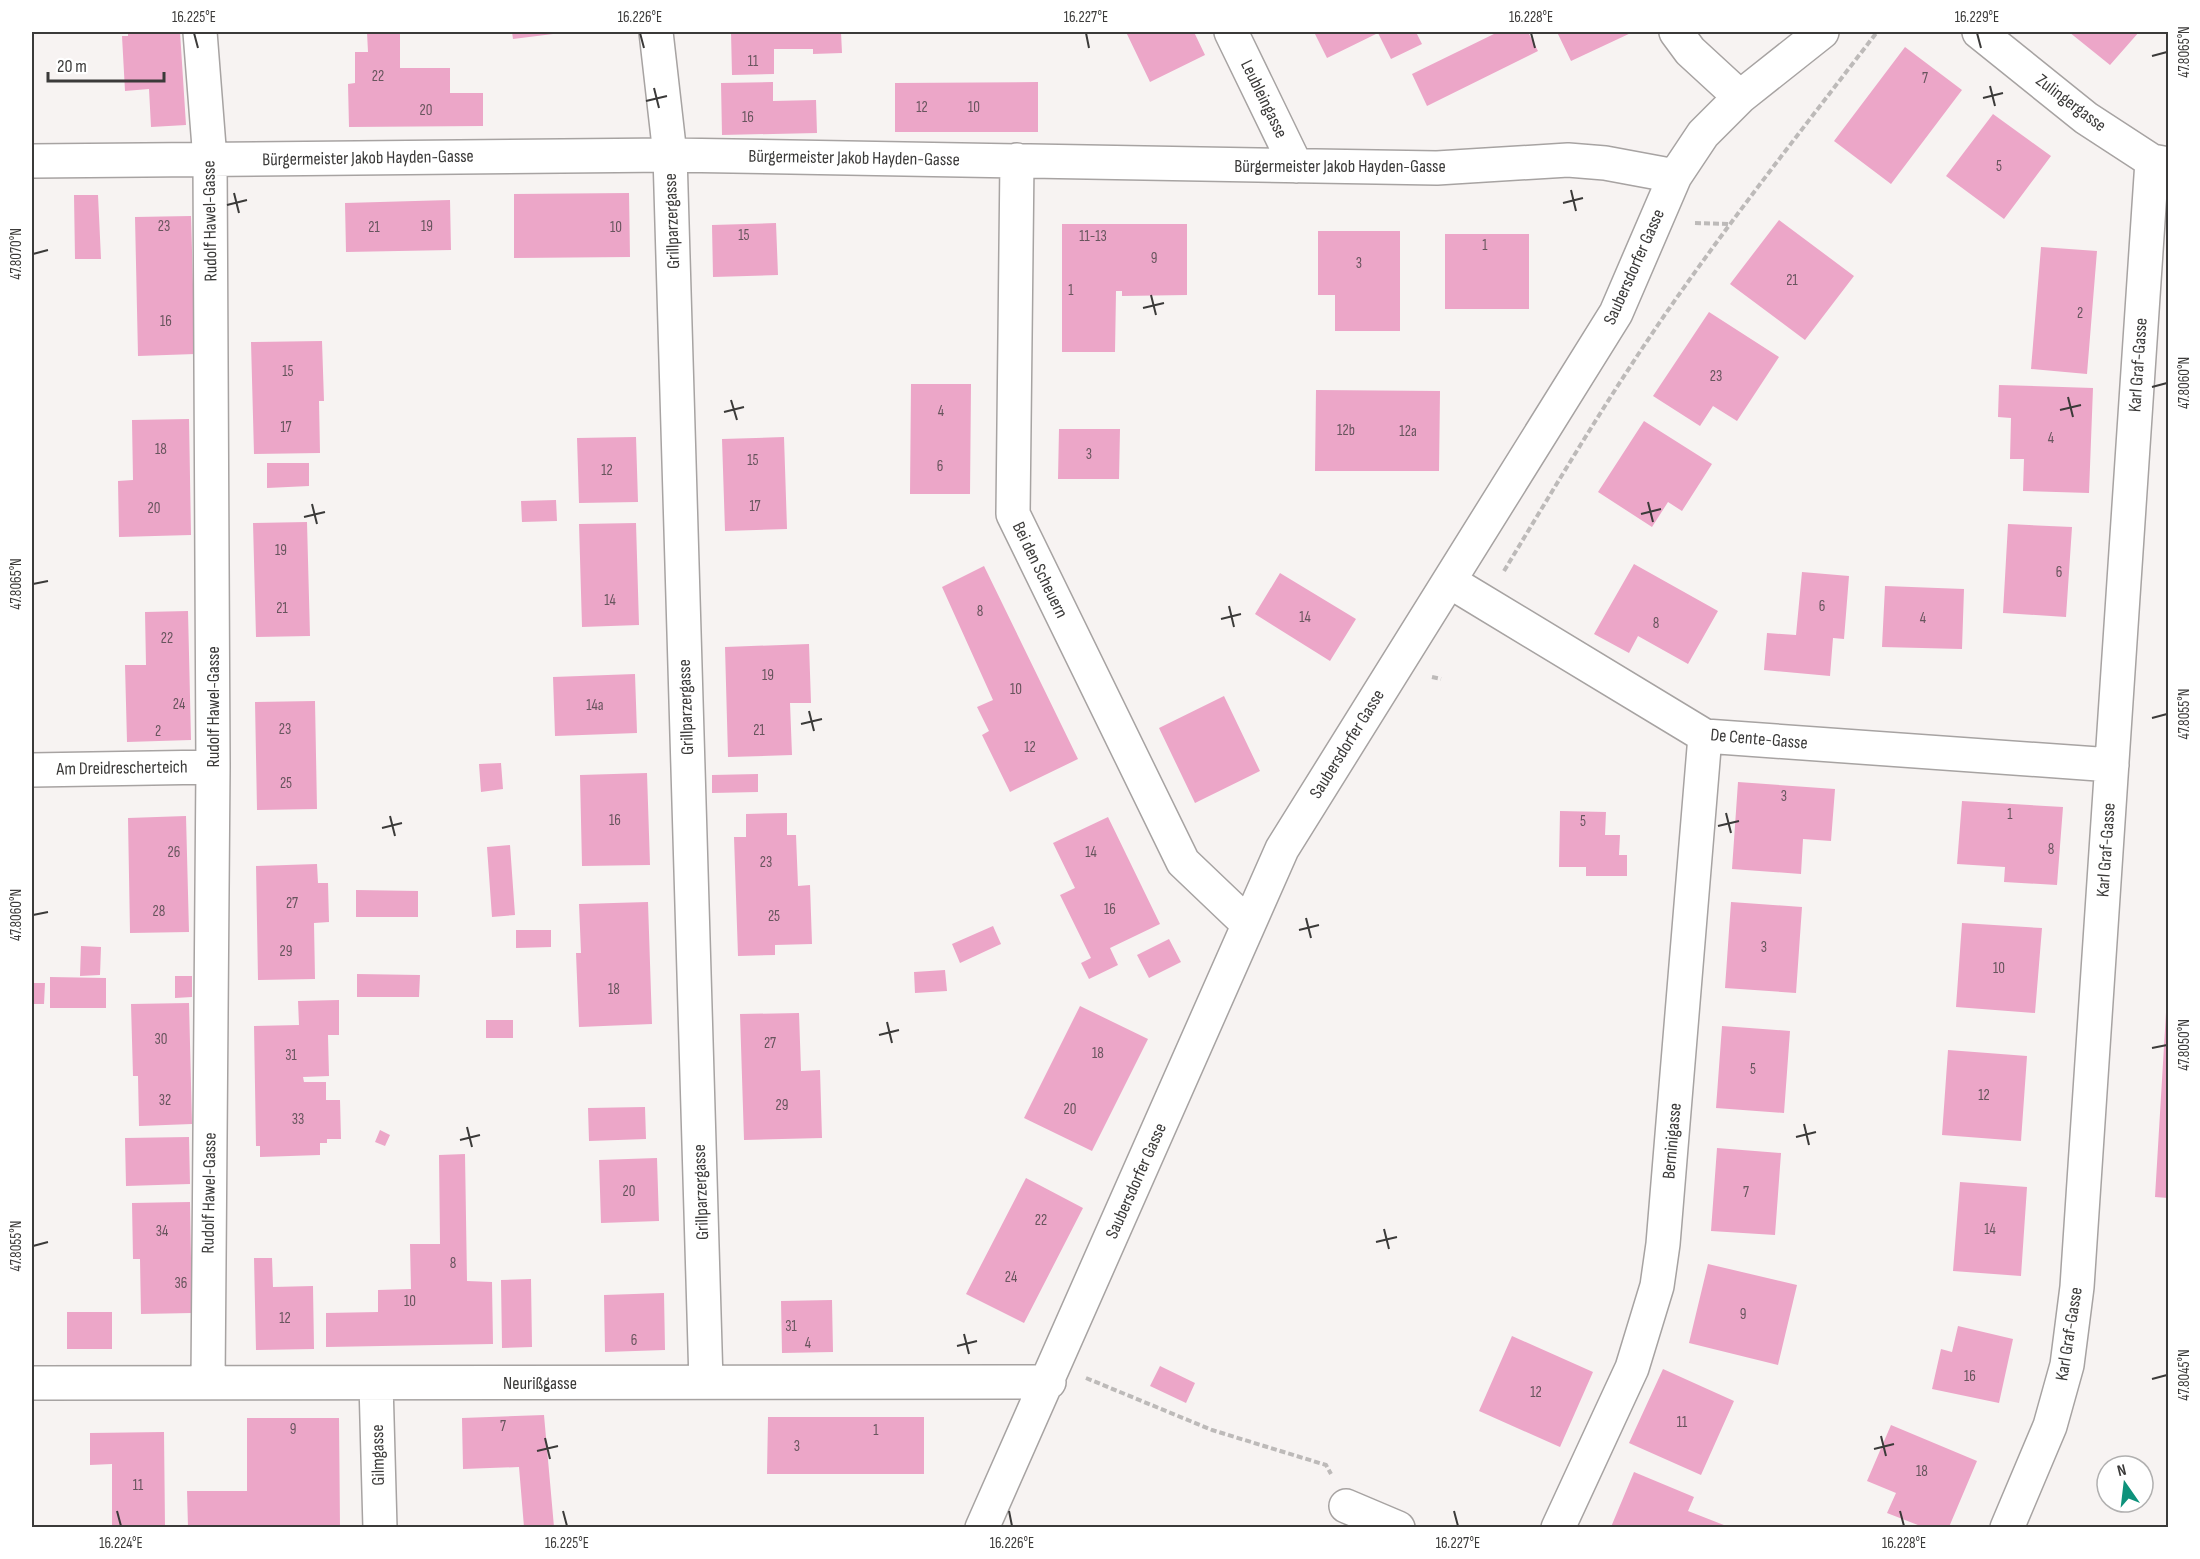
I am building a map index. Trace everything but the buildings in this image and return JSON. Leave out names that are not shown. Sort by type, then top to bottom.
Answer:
[{"type":"street","name":"Rudolf Hawel-Gasse","points":[[200,32],[210,160],[213,767],[207,1383]]},
{"type":"street","name":"Grillparzergasse","points":[[656,32],[670,155],[706,1382]]},
{"type":"street","name":"Leubleingasse","points":[[1231,32],[1296,166]]},
{"type":"street","points":[[1676,32],[1690,51],[1740,97]]},
{"type":"street","name":"Saubersdorfer Gasse","points":[[982,1527],[1052,1374],[1282,849],[1616,313],[1675,176],[1703,134],[1740,97],[1822,32]]},
{"type":"street","name":"Zulingergasse","points":[[1979,32],[2086,117],[2160,163]]},
{"type":"street","name":"Bürgermeister Jakob Hayden-Gasse","points":[[32,161],[670,155],[1437,168],[1568,160],[1605,163],[1675,176]]},
{"type":"street","name":"Bei den Scheuern","points":[[1017,160],[1013,514],[1183,862],[1248,924]]},
{"type":"street","name":"Karl Graf-Gasse","points":[[2007,1527],[2050,1426],[2067,1365],[2078,1275],[2112,765],[2160,163]]},
{"type":"street","name":"De Cente-Gasse","points":[[1449,581],[1705,736],[2112,765]]},
{"type":"street","name":"Berninigasse","points":[[1558,1527],[1632,1368],[1657,1286],[1663,1244],[1705,736]]},
{"type":"street","name":"Am Dreidrescherteich","points":[[32,770],[213,767]]},
{"type":"street","name":"Neurißgasse","points":[[32,1383],[706,1382],[1052,1374]]},
{"type":"street","name":"Gilmgasse","points":[[376,1383],[380,1527]]},
{"type":"street","points":[[1347,1506],[1398,1527]]},
{"type":"path","points":[[1484,602],[1613,392],[1730,224],[1877,32]]},
{"type":"path","points":[[1694,223],[1730,224]]},
{"type":"path","points":[[1052,1374],[1212,1430],[1326,1465],[1347,1506]]}]
